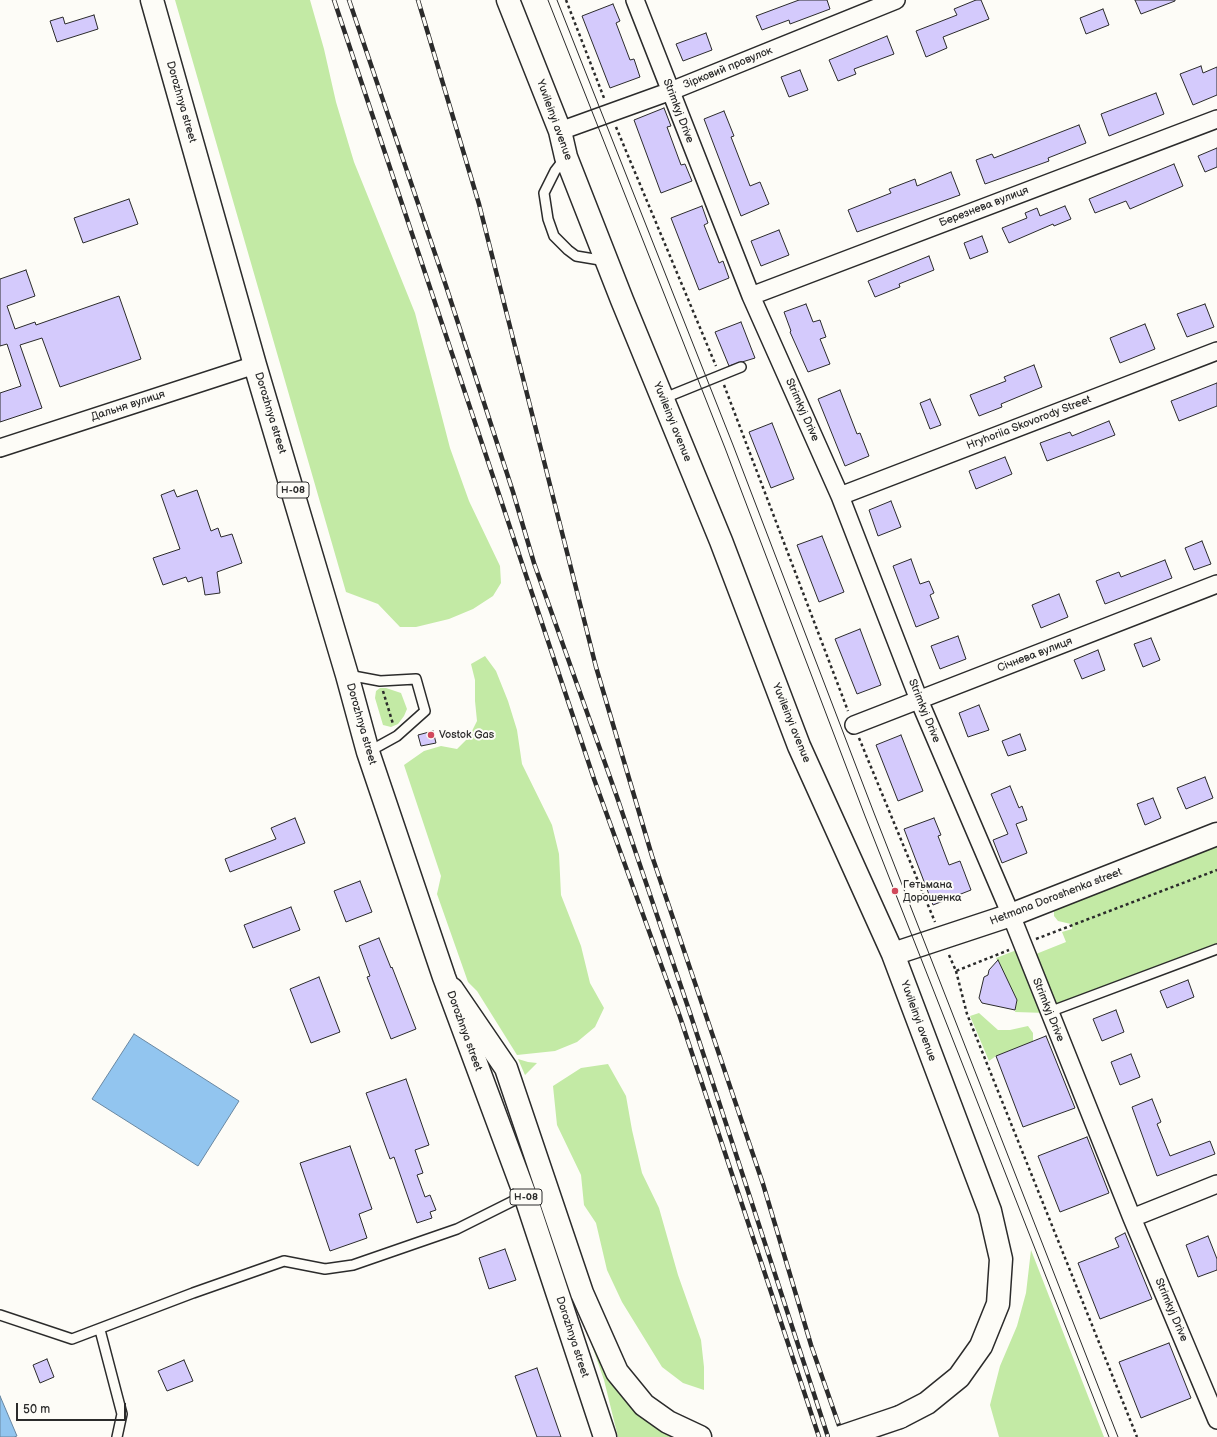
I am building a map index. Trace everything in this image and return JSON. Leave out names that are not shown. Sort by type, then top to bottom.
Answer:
[{"type":"main road","name":"Dorozhnya street","points":[[152,0],[256,365],[348,675],[368,752],[444,977],[525,1195],[605,1437]]},
{"type":"main road","name":"Yuvileinyi avenue","points":[[508,0],[560,131],[566,157],[662,399],[721,541],[799,746],[893,954],[990,1211],[1001,1259],[998,1304],[981,1346],[959,1377],[927,1403],[900,1417],[841,1437]]},
{"type":"main road","name":"Hetmana Doroshenka street","points":[[893,954],[1011,915],[1217,834]]},
{"type":"main road","points":[[444,977],[506,1068],[582,1294],[617,1372],[644,1405],[668,1422],[700,1437]]},
{"type":"street","name":"Strimkyj Drive","points":[[635,0],[751,296],[840,496],[919,700],[1011,915],[1132,1218],[1217,1417]]},
{"type":"street","name":"Зірковий провулок","points":[[560,131],[671,91],[896,0]]},
{"type":"street","name":"Березнева вулиця","points":[[751,296],[1217,119]]},
{"type":"street","name":"Hryhoriia Skovorody Street","points":[[840,496],[1217,351]]},
{"type":"street","name":"Дальня вулиця","points":[[0,448],[256,365]]},
{"type":"street","name":"Січнева вулиця","points":[[854,725],[1217,584]]},
{"type":"street","points":[[1132,1218],[1217,1184]]},
{"type":"lane","points":[[566,157],[555,171],[544,193],[548,220],[554,236],[576,256],[608,261]]},
{"type":"lane","points":[[662,399],[741,367]]},
{"type":"lane","points":[[348,675],[380,681],[416,680],[425,711],[397,736],[368,752]]},
{"type":"lane","points":[[1049,1012],[1217,949]]},
{"type":"lane","points":[[0,1315],[72,1339],[100,1330],[193,1293],[284,1261],[324,1269],[353,1265],[457,1229],[525,1195]]},
{"type":"lane","points":[[100,1330],[122,1414],[117,1437]]},
{"type":"path","points":[[566,0],[610,113],[720,376],[854,725]]},
{"type":"path","points":[[380,681],[397,736]]},
{"type":"path","points":[[956,971],[967,1014],[1137,1437]]},
{"type":"green space","points":[[175,0],[310,0],[324,49],[336,102],[354,162],[415,313],[450,448],[469,501],[500,566],[501,583],[493,596],[473,609],[449,619],[416,627],[400,627],[378,604],[346,592]]},
{"type":"green space","points":[[485,656],[496,671],[508,701],[517,730],[522,764],[552,825],[559,854],[561,895],[581,946],[590,983],[604,1008],[595,1027],[577,1042],[555,1051],[517,1055],[477,991],[468,982],[437,894],[441,876],[404,765],[424,751],[441,746],[457,749],[469,737],[477,721],[475,680],[471,664]]},
{"type":"green space","points":[[380,688],[386,688],[401,693],[407,709],[398,724],[391,727],[383,725],[375,698],[376,691]]},
{"type":"green space","points":[[1217,845],[1217,945],[1046,1013],[1015,1012],[1017,1000],[996,958],[1032,944],[1036,954],[1066,942],[1062,932],[1072,929],[1071,924],[1058,921],[1054,916],[1054,910]]},
{"type":"green space","points":[[979,1013],[998,1030],[1010,1030],[1028,1026],[1033,1033],[1033,1042],[996,1056],[989,1061],[970,1016]]},
{"type":"green space","points":[[518,1059],[528,1062],[537,1063],[525,1075]]},
{"type":"green space","points":[[608,1064],[626,1096],[642,1173],[659,1208],[678,1275],[701,1340],[704,1367],[704,1390],[683,1383],[662,1367],[622,1302],[607,1270],[596,1223],[584,1205],[581,1175],[557,1125],[553,1086],[581,1068]]},
{"type":"green space","points":[[1031,1250],[1104,1437],[999,1437],[990,1405],[1000,1366],[1017,1326],[1026,1293]]},
{"type":"green space","points":[[575,1297],[600,1354],[682,1437],[618,1437],[604,1380]]},
{"type":"water","points":[[134,1034],[239,1101],[198,1166],[92,1099]]},
{"type":"water","points":[[0,1396],[17,1436],[0,1437]]},
{"type":"building","points":[[799,0],[827,0],[830,9],[790,24],[789,20],[762,30],[756,16]]},
{"type":"building","points":[[976,0],[981,0],[989,19],[943,37],[947,48],[926,57],[916,31],[957,15],[954,9]]},
{"type":"building","points":[[1135,0],[1175,0],[1175,1],[1141,14]]},
{"type":"building","points":[[613,4],[620,21],[616,23],[630,60],[634,59],[640,77],[610,88],[582,16]]},
{"type":"building","points":[[1103,9],[1109,25],[1086,34],[1080,18]]},
{"type":"building","points":[[94,15],[98,29],[57,42],[50,21],[63,17],[65,24]]},
{"type":"building","points":[[706,33],[712,50],[683,61],[676,44]]},
{"type":"building","points":[[887,36],[894,54],[854,69],[856,74],[838,81],[829,60]]},
{"type":"building","points":[[1201,66],[1203,73],[1217,67],[1217,95],[1193,105],[1180,74]]},
{"type":"building","points":[[800,70],[808,90],[789,97],[781,77]]},
{"type":"building","points":[[1156,93],[1164,114],[1109,136],[1101,114]]},
{"type":"building","points":[[664,108],[671,126],[667,127],[681,165],[685,164],[692,181],[661,193],[634,120]]},
{"type":"building","points":[[724,111],[734,136],[731,137],[750,186],[760,182],[769,204],[741,216],[704,119]]},
{"type":"building","points":[[1079,125],[1086,143],[1048,158],[1049,161],[985,184],[976,160],[992,154],[994,158]]},
{"type":"building","points":[[1217,148],[1217,167],[1205,172],[1198,156]]},
{"type":"building","points":[[1174,164],[1183,186],[1130,209],[1126,201],[1095,213],[1089,199]]},
{"type":"building","points":[[951,172],[960,195],[857,232],[848,210],[891,193],[889,189],[915,179],[917,186]]},
{"type":"building","points":[[129,199],[138,224],[83,243],[74,218]]},
{"type":"building","points":[[702,206],[708,223],[704,225],[719,263],[723,261],[729,278],[699,290],[671,218]]},
{"type":"building","points":[[1065,206],[1071,219],[1054,226],[1053,224],[1009,243],[1002,228],[1027,218],[1025,213],[1037,208],[1040,216]]},
{"type":"building","points":[[779,230],[789,255],[761,266],[751,241]]},
{"type":"building","points":[[982,236],[988,252],[970,259],[964,243]]},
{"type":"building","points":[[929,256],[934,270],[899,284],[900,287],[875,297],[868,281]]},
{"type":"building","points":[[26,270],[35,296],[7,306],[15,329],[35,322],[36,325],[119,296],[141,359],[60,387],[42,338],[20,345],[42,408],[0,422],[0,393],[21,386],[7,344],[0,346],[0,279]]},
{"type":"building","points":[[806,304],[813,322],[820,320],[826,337],[820,339],[830,364],[808,372],[790,332],[791,331],[784,312]]},
{"type":"building","points":[[1205,304],[1214,327],[1187,337],[1177,314]]},
{"type":"building","points":[[741,322],[755,358],[729,366],[715,332]]},
{"type":"building","points":[[1145,324],[1155,349],[1120,363],[1110,338]]},
{"type":"building","points":[[1034,365],[1042,387],[1001,404],[1002,407],[979,416],[970,395],[1006,381],[1004,377]]},
{"type":"building","points":[[1217,383],[1217,406],[1179,421],[1171,401]]},
{"type":"building","points":[[840,390],[857,434],[860,433],[869,456],[845,466],[818,399]]},
{"type":"building","points":[[930,399],[941,425],[930,429],[920,403]]},
{"type":"building","points":[[1109,421],[1115,435],[1047,461],[1040,443],[1070,432],[1072,436]]},
{"type":"building","points":[[772,423],[794,479],[771,488],[749,432]]},
{"type":"building","points":[[1005,457],[1012,474],[976,489],[969,471]]},
{"type":"building","points":[[174,490],[177,497],[197,490],[211,531],[218,528],[221,537],[232,534],[242,563],[217,572],[220,593],[205,595],[202,577],[188,582],[186,577],[163,585],[153,558],[180,549],[161,495]]},
{"type":"building","points":[[891,501],[901,527],[878,536],[869,510]]},
{"type":"building","points":[[822,536],[844,592],[819,602],[797,545]]},
{"type":"building","points":[[1202,541],[1211,564],[1194,570],[1185,548]]},
{"type":"building","points":[[911,559],[920,584],[929,581],[934,593],[930,595],[939,618],[916,627],[893,566]]},
{"type":"building","points":[[1165,560],[1172,578],[1105,604],[1096,581],[1119,572],[1121,577]]},
{"type":"building","points":[[1059,594],[1068,617],[1041,628],[1032,605]]},
{"type":"building","points":[[860,629],[881,685],[857,694],[835,639]]},
{"type":"building","points":[[958,636],[966,659],[940,669],[931,646]]},
{"type":"building","points":[[1151,638],[1160,660],[1143,667],[1134,644]]},
{"type":"building","points":[[1098,650],[1105,670],[1082,679],[1074,660]]},
{"type":"building","points":[[979,705],[989,730],[968,737],[959,713]]},
{"type":"building","points":[[433,731],[436,743],[421,746],[418,735]]},
{"type":"building","points":[[1020,734],[1026,750],[1008,756],[1002,741]]},
{"type":"building","points":[[901,735],[923,791],[898,801],[876,745]]},
{"type":"building","points":[[1205,777],[1213,798],[1186,809],[1177,788]]},
{"type":"building","points":[[1010,786],[1019,808],[1022,806],[1027,820],[1016,824],[1027,853],[1002,863],[993,840],[1008,834],[991,794]]},
{"type":"building","points":[[1153,798],[1161,818],[1145,825],[1137,804]]},
{"type":"building","points":[[295,818],[305,843],[230,872],[225,859],[276,839],[271,828]]},
{"type":"building","points":[[934,818],[941,835],[938,836],[949,865],[960,861],[971,890],[933,905],[904,829]]},
{"type":"building","points":[[360,881],[372,912],[346,922],[334,891]]},
{"type":"building","points":[[291,907],[300,930],[253,948],[244,925]]},
{"type":"building","points":[[379,938],[416,1029],[391,1039],[367,977],[370,976],[359,946]]},
{"type":"building","points":[[998,960],[1017,1000],[1015,1010],[982,1003],[979,998],[984,977],[988,975],[989,970]]},
{"type":"building","points":[[319,977],[340,1032],[311,1043],[290,989]]},
{"type":"building","points":[[1188,980],[1194,997],[1167,1008],[1160,991]]},
{"type":"building","points":[[1116,1010],[1124,1032],[1102,1041],[1093,1019]]},
{"type":"building","points":[[1046,1036],[1075,1108],[1023,1127],[996,1056]]},
{"type":"building","points":[[1131,1054],[1140,1077],[1120,1085],[1111,1062]]},
{"type":"building","points":[[406,1079],[429,1145],[415,1150],[423,1173],[417,1175],[425,1197],[430,1195],[436,1210],[430,1212],[432,1218],[417,1223],[394,1157],[390,1159],[366,1093]]},
{"type":"building","points":[[1152,1099],[1161,1122],[1157,1124],[1170,1156],[1210,1141],[1215,1154],[1157,1176],[1132,1107]]},
{"type":"building","points":[[1087,1137],[1109,1193],[1060,1212],[1038,1156]]},
{"type":"building","points":[[350,1146],[372,1209],[359,1214],[367,1238],[330,1251],[300,1163]]},
{"type":"building","points":[[1125,1233],[1152,1299],[1100,1319],[1078,1263],[1119,1247],[1115,1238]]},
{"type":"building","points":[[1208,1236],[1217,1259],[1217,1270],[1198,1277],[1186,1245]]},
{"type":"building","points":[[505,1249],[516,1280],[489,1289],[479,1258]]},
{"type":"building","points":[[1169,1343],[1191,1398],[1141,1418],[1119,1362]]},
{"type":"building","points":[[47,1359],[54,1377],[40,1383],[33,1365]]},
{"type":"building","points":[[184,1360],[193,1381],[167,1391],[158,1371]]},
{"type":"building","points":[[537,1368],[561,1437],[537,1437],[515,1376]]},
{"type":"tram line","points":[[548,0],[725,448],[865,816],[1109,1437]]},
{"type":"tram line","points":[[557,0],[733,445],[874,813],[1118,1437]]},
{"type":"railway","points":[[334,0],[594,779],[680,1017],[819,1437]]},
{"type":"railway","points":[[349,0],[446,286],[513,492],[534,563],[617,797],[690,1013],[828,1437]]},
{"type":"railway","points":[[418,0],[479,204],[596,667],[652,856],[763,1184],[811,1345],[843,1437]]},
{"type":"place","name":"Vostok Gas","points":[[431,735]]},
{"type":"place","name":"Гетьмана Дорошенка","points":[[895,891]]}]
